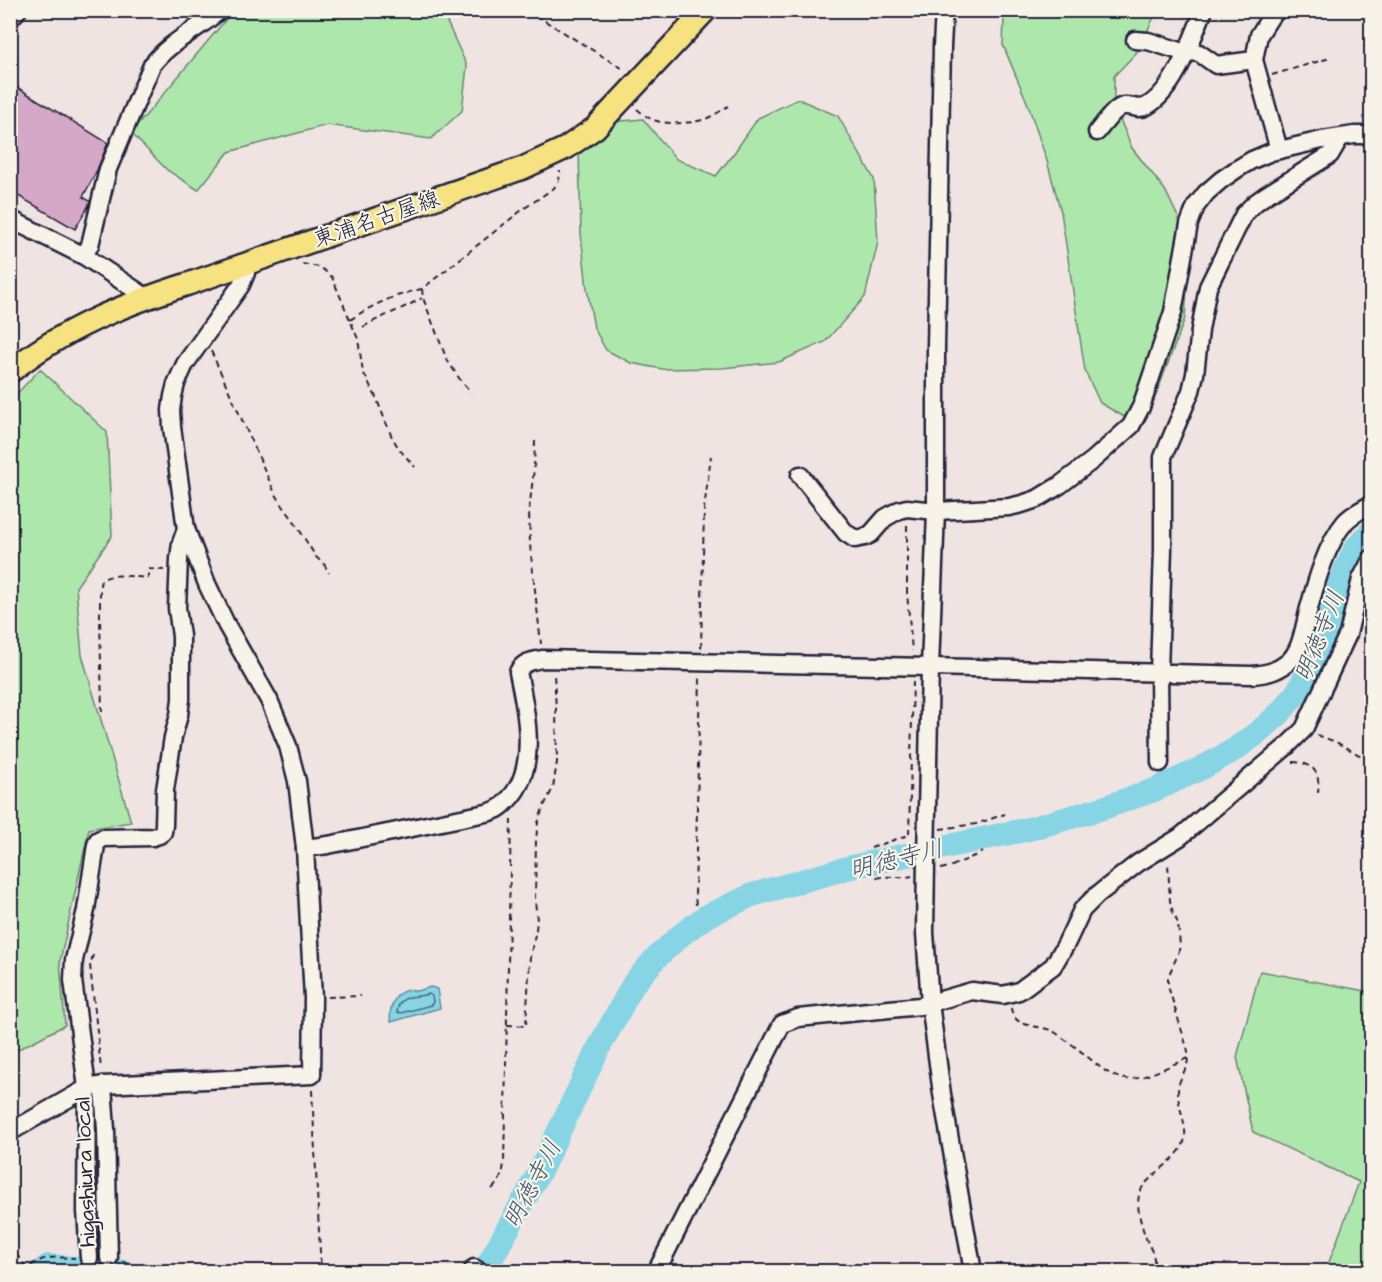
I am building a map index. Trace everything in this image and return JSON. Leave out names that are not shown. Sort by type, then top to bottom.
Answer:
[{"type":"main road","name":"東浦名古屋線","points":[[10,372],[27,358],[99,316],[146,297],[523,168],[566,148],[595,128],[706,10]]},
{"type":"street","points":[[10,19],[18,10]]},
{"type":"street","points":[[84,256],[90,245],[108,169],[152,65],[170,46],[212,18],[220,10]]},
{"type":"street","points":[[944,10],[926,933],[930,1003],[942,1094],[973,1272]]},
{"type":"street","points":[[1097,132],[1123,106],[1140,109],[1161,95],[1187,52],[1204,10]]},
{"type":"street","points":[[1278,10],[1271,16],[1259,35],[1254,60],[1279,150]]},
{"type":"street","points":[[1136,40],[1148,40],[1180,51],[1199,53],[1216,65],[1254,60]]},
{"type":"street","points":[[800,476],[846,533],[855,539],[871,534],[885,518],[907,508],[936,511],[1009,507],[1037,499],[1093,460],[1131,426],[1141,407],[1173,312],[1189,224],[1196,206],[1206,193],[1221,180],[1252,160],[1279,150],[1322,140],[1371,135]]},
{"type":"street","points":[[1160,763],[1159,672],[1163,457],[1191,392],[1208,287],[1244,214],[1255,203],[1330,155],[1340,138]]},
{"type":"street","points":[[10,219],[84,256],[146,297]]},
{"type":"street","points":[[10,1132],[95,1087],[312,1075],[313,998],[305,848],[297,781],[288,746],[269,700],[226,624],[207,584],[186,529],[171,410],[176,384],[185,364],[241,285],[246,273],[244,264]]},
{"type":"street","points":[[305,848],[486,813],[501,808],[514,794],[524,775],[526,714],[518,672],[521,665],[529,661],[547,659],[1268,674],[1279,669],[1294,655],[1300,643],[1322,564],[1346,520],[1371,504]]},
{"type":"street","points":[[89,1258],[86,1211],[95,1087],[73,980],[74,960],[86,910],[98,840],[153,837],[163,832],[165,790],[181,699],[181,636],[177,608],[178,571],[181,543],[186,529]]},
{"type":"street","points":[[656,1272],[782,1024],[798,1018],[902,1008],[972,991],[1009,994],[1019,991],[1053,966],[1082,909],[1138,862],[1180,837],[1304,729],[1348,634],[1361,579],[1371,558]]},
{"type":"street","name":"higashiura local","points":[[95,1087],[106,1130],[109,1258]]},
{"type":"path","points":[[527,10],[641,80]]},
{"type":"path","points":[[1259,78],[1330,58]]},
{"type":"path","points":[[625,98],[649,118],[662,123],[700,120],[728,106]]},
{"type":"path","points":[[350,320],[379,302],[422,289],[522,210],[554,188],[561,172],[553,154]]},
{"type":"path","points":[[300,264],[320,267],[332,277],[358,339],[363,372],[391,435],[415,467]]},
{"type":"path","points":[[422,289],[423,298],[447,360],[471,392]]},
{"type":"path","points":[[363,327],[423,298]]},
{"type":"path","points":[[204,336],[274,491],[316,557],[329,573]]},
{"type":"path","points":[[507,1025],[526,1026],[530,957],[537,920],[536,839],[541,816],[553,788],[557,762],[556,709],[530,545],[528,511],[535,441]]},
{"type":"path","points":[[696,905],[704,509],[711,456]]},
{"type":"path","points":[[102,712],[101,580],[107,576],[148,578],[148,569],[178,571]]},
{"type":"path","points":[[1304,729],[1336,742],[1371,762]]},
{"type":"path","points":[[1269,760],[1306,763],[1312,767],[1317,773],[1318,793]]},
{"type":"path","points":[[492,1189],[500,1182],[504,1161],[511,814],[506,803]]},
{"type":"path","points":[[1151,1272],[1154,1263],[1153,1254],[1142,1228],[1139,1192],[1143,1185],[1177,1155],[1185,1141],[1184,1120],[1178,1091],[1179,1080],[1188,1065],[1188,1051],[1168,986],[1168,977],[1178,954],[1180,937],[1178,923],[1170,901],[1167,857],[1161,848]]},
{"type":"path","points":[[93,956],[90,965],[95,1087]]},
{"type":"path","points":[[1009,994],[1012,1015],[1019,1022],[1053,1031],[1109,1073],[1121,1078],[1130,1080],[1139,1078],[1188,1058]]},
{"type":"path","points":[[313,998],[361,996]]},
{"type":"path","points":[[312,1075],[321,1272]]},
{"type":"path","points":[[10,1246],[27,1268]]},
{"type":"green space","points":[[233,11],[442,11],[467,66],[462,111],[431,139],[327,125],[229,152],[198,190],[167,170],[131,133]]},
{"type":"green space","points":[[1006,11],[1157,11],[1137,52],[1114,76],[1114,105],[1132,148],[1165,190],[1190,242],[1185,318],[1150,411],[1133,422],[1100,403],[1085,371],[1061,212],[1027,102],[1003,45]]},
{"type":"green space","points":[[798,99],[838,116],[874,179],[878,242],[865,297],[825,342],[779,362],[722,368],[662,369],[631,363],[606,350],[594,328],[587,289],[581,234],[579,150],[611,122],[643,119],[676,159],[716,176],[758,118]]},
{"type":"green space","points":[[40,369],[107,432],[112,536],[76,587],[82,655],[131,822],[89,829],[60,961],[65,1025],[11,1053],[10,401]]},
{"type":"green space","points":[[1260,971],[1371,992],[1371,1271],[1326,1270],[1359,1182],[1253,1132],[1237,1057]]},
{"type":"water","points":[[431,987],[437,989],[440,1008],[391,1022],[391,1007],[395,998],[407,990],[417,991]]},
{"type":"building","points":[[10,83],[108,143],[83,197],[90,201],[88,207],[75,229],[10,191]]},
{"type":"waterway","name":"明徳寺川","points":[[484,1272],[541,1169],[598,1049],[634,983],[681,935],[705,917],[752,895],[851,867],[1029,829],[1103,808],[1157,789],[1234,750],[1280,713],[1298,691],[1321,645],[1334,599],[1345,571],[1356,548],[1372,531]]},
{"type":"waterway","name":"明徳寺川","points":[[40,1272],[48,1266],[125,1272]]}]
